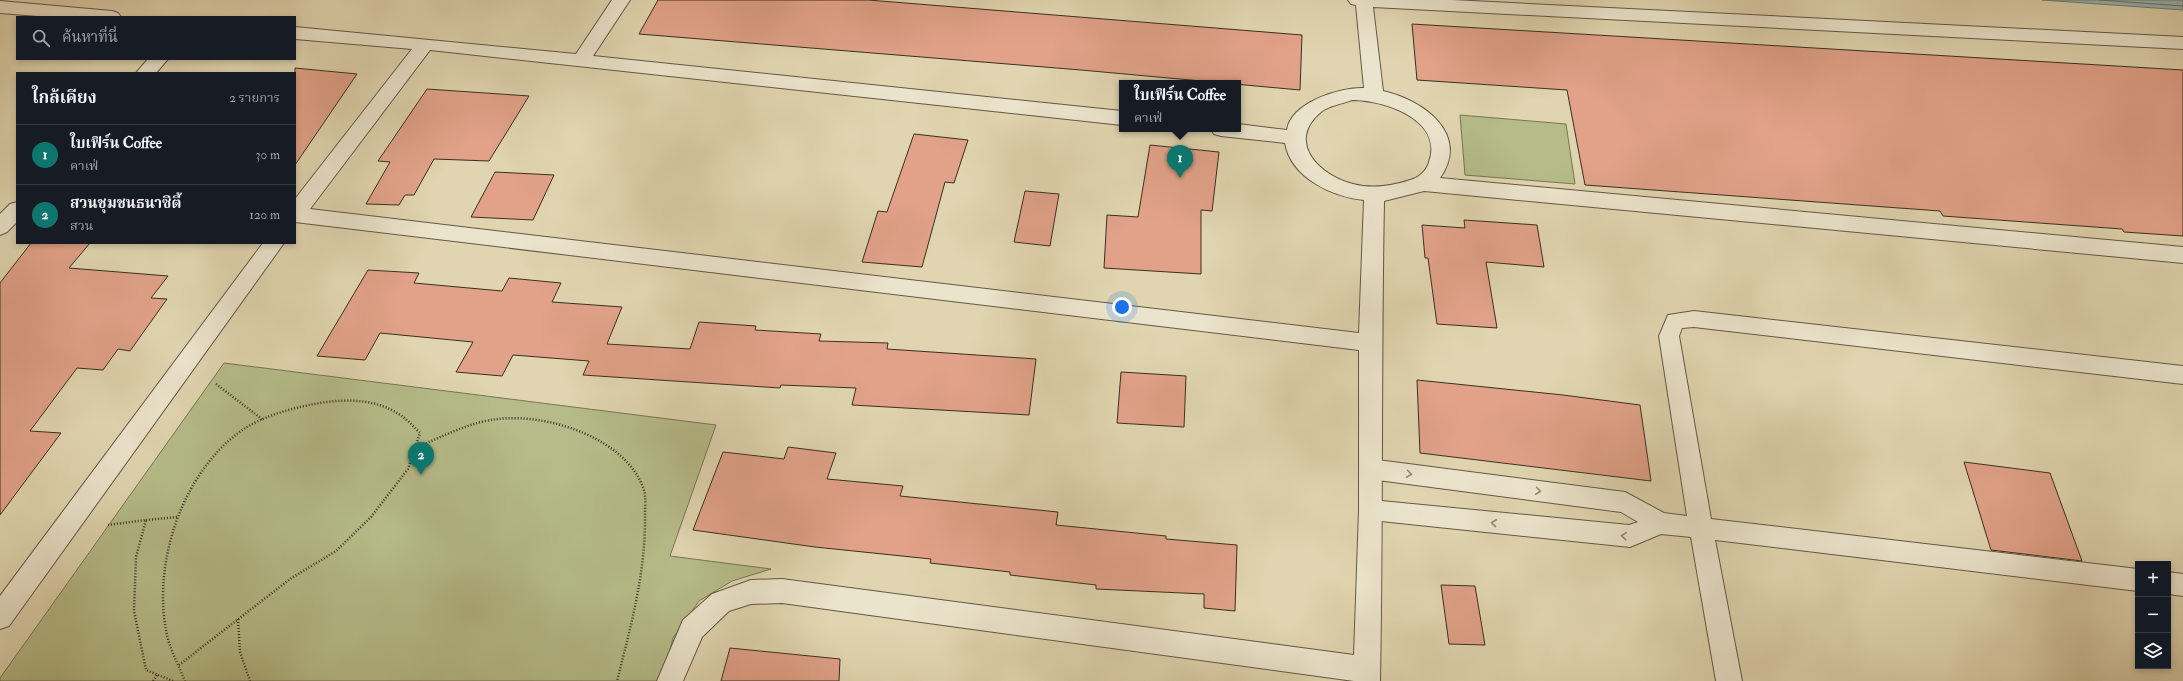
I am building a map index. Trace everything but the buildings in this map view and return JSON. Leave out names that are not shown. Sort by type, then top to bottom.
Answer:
[{"type":"street","points":[[68,13],[82,0]]},
{"type":"street","points":[[581,61],[621,0]]},
{"type":"street","points":[[1374,95],[1360,0],[2183,43]]},
{"type":"street","points":[[0,7],[101,16]]},
{"type":"street","points":[[296,33],[425,44],[1119,118]]},
{"type":"street","points":[[296,214],[425,44]]},
{"type":"street","points":[[146,72],[158,60]]},
{"type":"street","points":[[1350,94],[1374,95],[1398,102],[1420,114],[1436,131],[1442,150],[1437,169],[1423,184],[1401,193],[1374,196],[1349,192],[1320,178],[1308,170],[1297,153],[1294,137],[1299,121],[1311,108],[1329,99],[1350,94]]},
{"type":"street","points":[[1241,131],[1294,137]]},
{"type":"street","points":[[1423,184],[2183,255]]},
{"type":"street","points":[[670,681],[692,629],[721,602],[751,592],[782,591],[1367,675],[1371,510],[1370,343],[1374,196]]},
{"type":"street","points":[[0,227],[16,210]]},
{"type":"street","points":[[296,215],[1146,315],[1370,343]]},
{"type":"street","points":[[0,617],[273,244]]},
{"type":"lane","points":[[1729,681],[1700,528],[1669,336],[1675,321],[1694,319],[2183,375]]},
{"type":"lane","points":[[1370,469],[1625,502],[1660,523],[2135,580]]},
{"type":"lane","points":[[1371,510],[1630,536],[1660,523]]},
{"type":"lane","points":[[2171,583],[2183,585]]},
{"type":"path","points":[[216,384],[263,420]]},
{"type":"path","points":[[179,665],[290,579],[336,551],[371,517],[408,469],[420,433],[398,413],[365,400],[318,403],[283,411],[243,429],[210,459],[191,488],[178,517],[168,548],[163,588],[165,625],[179,665],[185,681]]},
{"type":"path","points":[[414,449],[462,428],[497,419],[528,418],[598,439],[624,458],[644,490],[647,533],[633,617],[617,681]]},
{"type":"path","points":[[108,526],[178,517]]},
{"type":"path","points":[[146,520],[136,557],[134,611],[146,670],[173,681]]},
{"type":"path","points":[[238,618],[240,652],[250,681]]},
{"type":"path","points":[[153,681],[157,675]]},
{"type":"green space","points":[[1460,115],[1566,124],[1575,184],[1465,175]]},
{"type":"green space","points":[[224,363],[716,425],[670,556],[771,569],[732,581],[699,601],[673,638],[662,681],[0,681],[0,678]]},
{"type":"water","points":[[2042,0],[2183,0],[2183,10]]},
{"type":"place","name":"ใบเฟิร์น Coffee","points":[[1180,178]]},
{"type":"place","name":"สวนชุมชนธนาซิตี้","points":[[421,475]]}]
